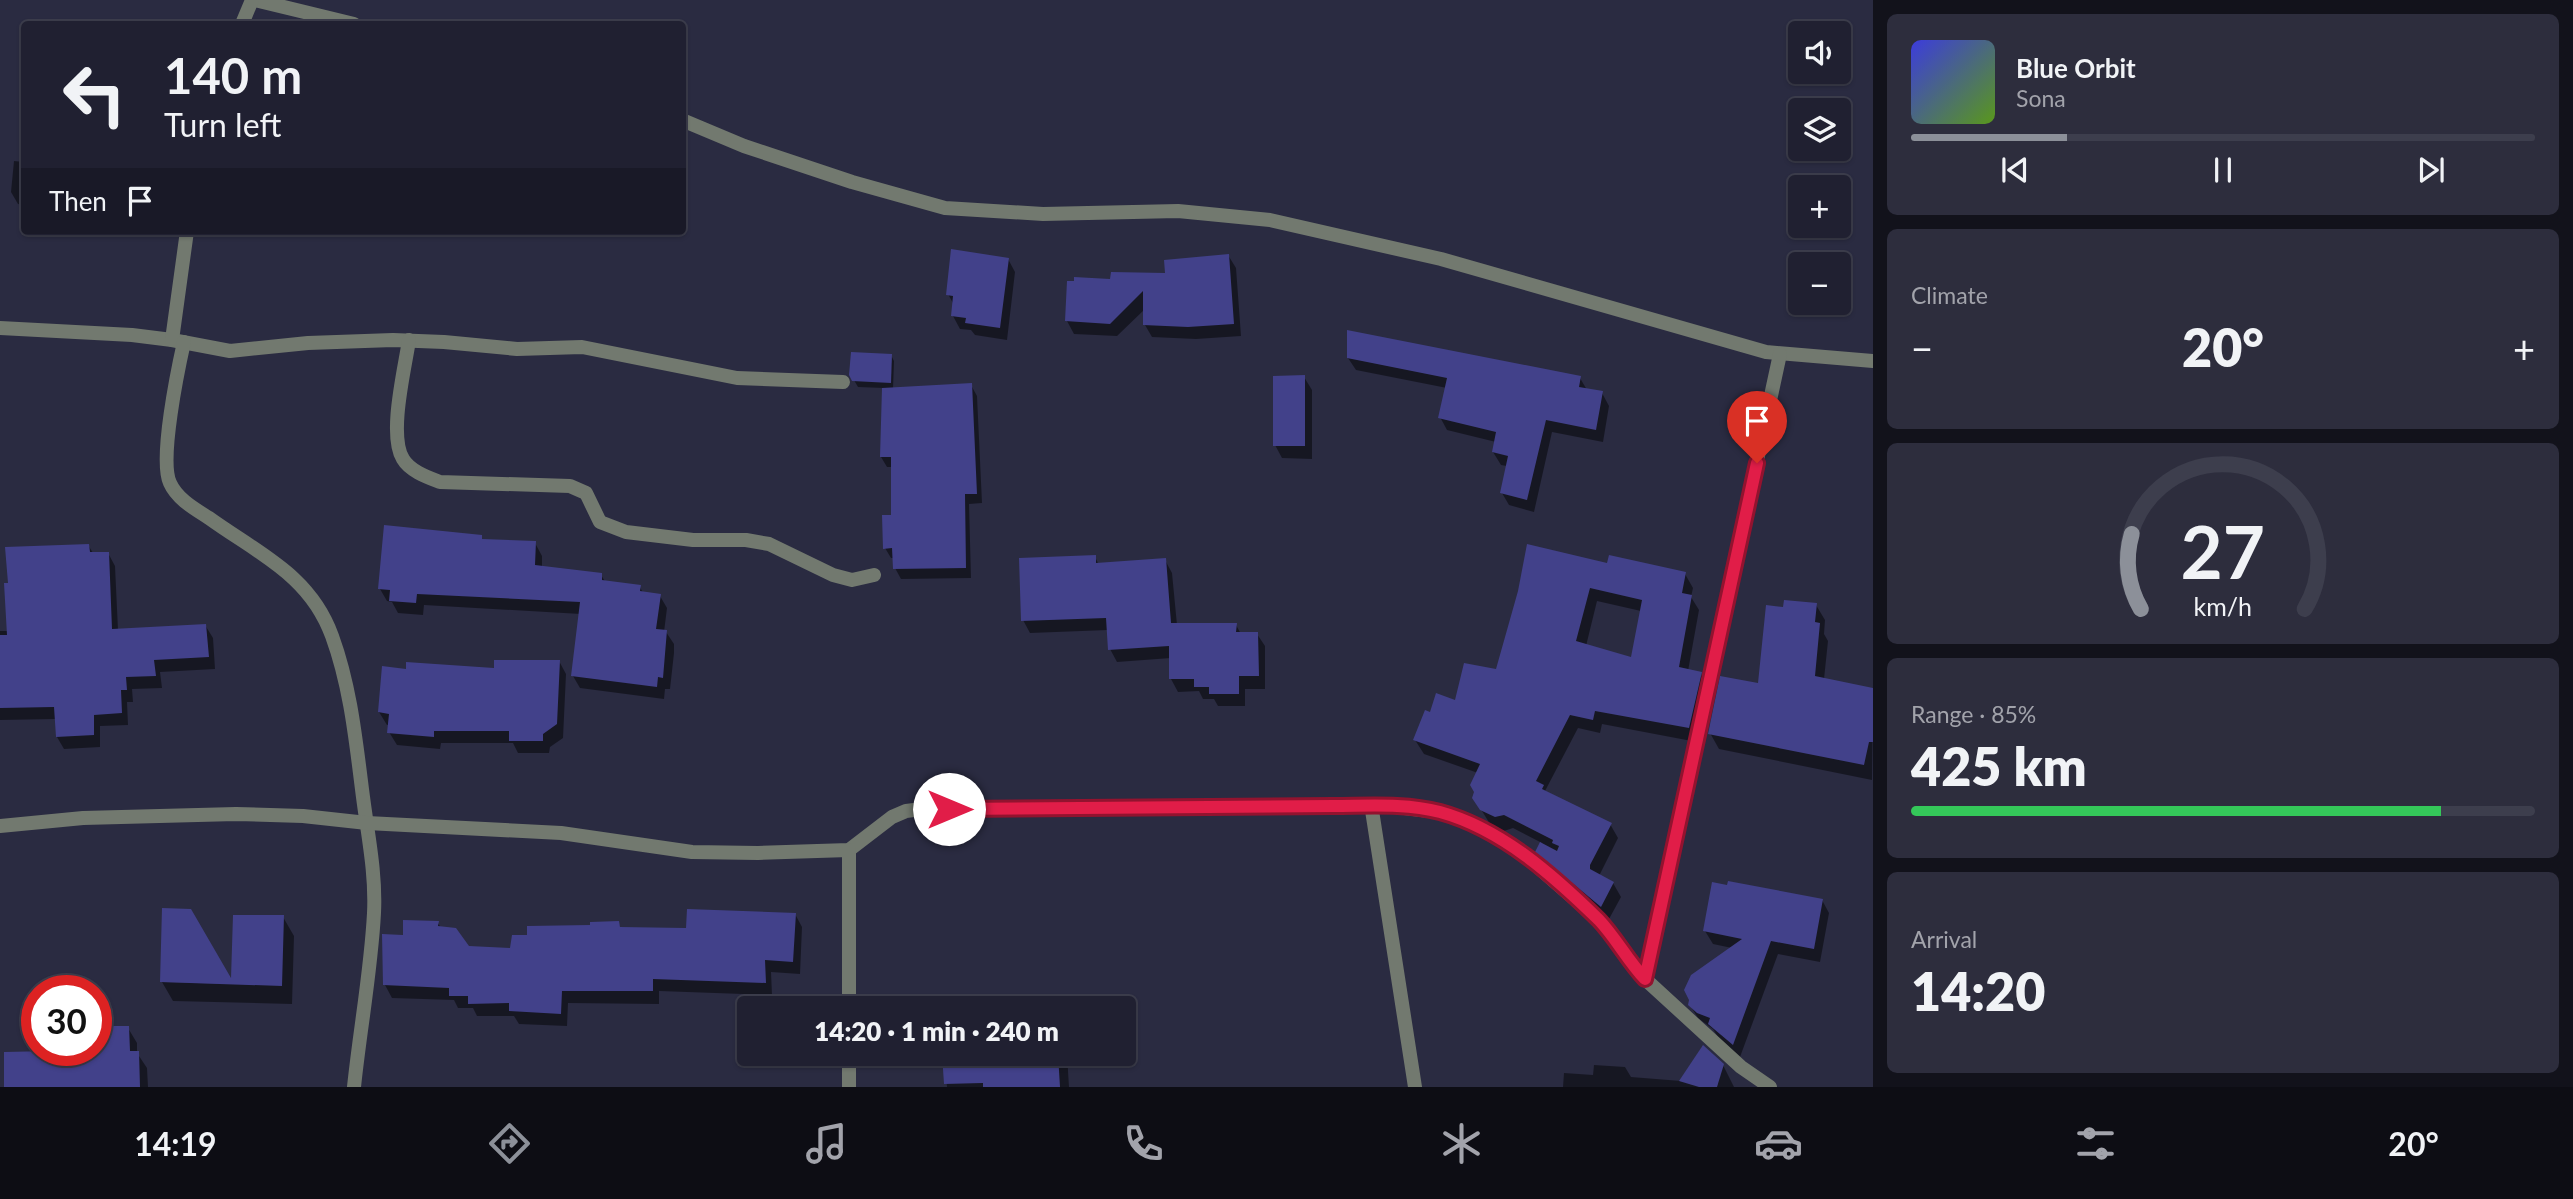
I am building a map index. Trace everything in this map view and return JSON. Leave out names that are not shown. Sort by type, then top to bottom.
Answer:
[{"type":"street","points":[[244,21],[254,0],[342,21]]},
{"type":"street","points":[[686,122],[744,146],[852,182],[945,208],[1043,214],[1178,211],[1270,220],[1441,259],[1780,354],[1873,361]]},
{"type":"street","points":[[187,235],[176,380],[168,438],[169,481],[189,504],[287,571],[300,583],[317,603],[332,635],[348,691],[373,865],[374,910],[371,958],[354,1087]]},
{"type":"street","points":[[0,328],[132,335],[230,351],[307,343],[409,340],[517,349],[582,347],[737,378],[843,382]]},
{"type":"street","points":[[409,340],[398,414],[397,445],[404,461],[422,475],[440,482],[570,486],[586,492],[600,522],[626,532],[693,540],[746,540],[769,544],[833,575],[852,580],[874,575]]},
{"type":"street","points":[[1645,979],[1780,354]]},
{"type":"street","points":[[0,826],[83,818],[236,814],[303,816],[367,823],[561,833],[692,852],[758,853],[849,850],[892,817],[906,811],[922,809],[1371,804],[1438,811],[1462,819],[1516,848],[1601,922],[1645,979],[1741,1068],[1770,1087]]},
{"type":"street","points":[[1371,804],[1415,1087]]},
{"type":"street","points":[[849,850],[849,996]]},
{"type":"street","points":[[849,1066],[849,1087]]},
{"type":"building","points":[[951,249],[1009,258],[1000,328],[965,323],[966,318],[951,316],[953,296],[946,295]]},
{"type":"building","points":[[1229,254],[1234,324],[1188,327],[1143,325],[1143,291],[1110,324],[1065,321],[1067,281],[1074,281],[1074,277],[1110,279],[1111,272],[1165,273],[1164,260]]},
{"type":"building","points":[[1347,330],[1581,376],[1579,387],[1603,391],[1596,430],[1546,420],[1527,500],[1500,493],[1508,456],[1492,452],[1496,432],[1438,418],[1447,378],[1347,358]]},
{"type":"building","points":[[851,352],[892,354],[891,383],[852,381],[849,375]]},
{"type":"building","points":[[1305,375],[1305,446],[1273,446],[1273,376]]},
{"type":"building","points":[[972,383],[977,494],[965,494],[966,568],[893,569],[892,548],[883,549],[882,515],[891,515],[891,457],[880,457],[882,388]]},
{"type":"building","points":[[384,525],[482,535],[482,539],[536,541],[535,565],[602,573],[602,580],[641,585],[640,591],[661,594],[656,629],[667,630],[663,678],[658,677],[657,687],[571,676],[580,602],[417,594],[416,603],[389,601],[390,590],[378,589]]},
{"type":"building","points":[[89,544],[90,552],[109,552],[112,629],[206,624],[209,657],[154,660],[156,676],[126,677],[127,690],[121,690],[122,713],[94,715],[94,735],[56,737],[54,707],[0,708],[0,635],[7,635],[4,583],[8,583],[5,547]]},
{"type":"building","points":[[1527,544],[1607,563],[1609,555],[1686,572],[1682,593],[1692,595],[1679,667],[1702,672],[1689,728],[1595,711],[1593,720],[1570,715],[1536,781],[1544,785],[1542,789],[1612,823],[1590,865],[1590,869],[1614,882],[1601,907],[1535,852],[1540,842],[1557,851],[1559,846],[1552,843],[1553,840],[1504,815],[1495,817],[1480,810],[1472,798],[1474,792],[1470,785],[1480,764],[1413,740],[1425,710],[1430,712],[1436,693],[1455,700],[1464,663],[1496,669],[1518,591]],"holes":[[[1590,588],[1642,600],[1631,657],[1576,641]]]},
{"type":"building","points":[[1096,555],[1096,563],[1166,558],[1171,623],[1237,623],[1236,632],[1258,632],[1259,676],[1239,676],[1239,694],[1209,694],[1209,687],[1194,687],[1194,679],[1169,679],[1169,646],[1108,650],[1106,618],[1021,621],[1019,558]]},
{"type":"building","points":[[1784,600],[1817,603],[1815,622],[1820,623],[1815,676],[1873,688],[1873,742],[1869,742],[1864,765],[1708,734],[1720,676],[1758,683],[1766,605],[1783,607]]},
{"type":"building","points":[[494,660],[560,660],[557,724],[543,734],[543,741],[509,741],[509,731],[434,731],[434,737],[387,733],[389,714],[378,712],[382,666],[406,669],[406,662],[494,668]]},
{"type":"building","points":[[1728,881],[1823,899],[1814,949],[1771,941],[1733,1045],[1708,1024],[1710,1018],[1697,1013],[1688,1005],[1689,1000],[1684,990],[1691,975],[1742,939],[1703,931],[1712,882],[1727,885]]},
{"type":"building","points":[[162,908],[191,909],[231,978],[233,915],[284,915],[282,986],[160,982]]},
{"type":"building","points":[[687,909],[796,913],[793,962],[765,960],[766,983],[653,979],[653,991],[562,991],[561,1014],[509,1011],[509,1003],[468,1004],[468,996],[449,996],[449,988],[383,985],[382,934],[403,935],[403,920],[439,921],[438,926],[456,928],[469,946],[510,948],[512,935],[527,935],[527,926],[590,925],[590,922],[619,921],[620,927],[686,928]]},
{"type":"building","points":[[112,1026],[129,1026],[130,1051],[139,1051],[140,1087],[4,1087],[4,1052],[21,1052],[21,1066],[112,1066]]},
{"type":"building","points":[[1703,1045],[1724,1064],[1717,1087],[1699,1087],[1679,1081]]},
{"type":"building","points":[[943,1066],[1059,1066],[1060,1087],[944,1084]]},
{"type":"route","points":[[949,809],[1371,804],[1438,811],[1462,819],[1516,848],[1601,922],[1645,979],[1757,463]]}]
